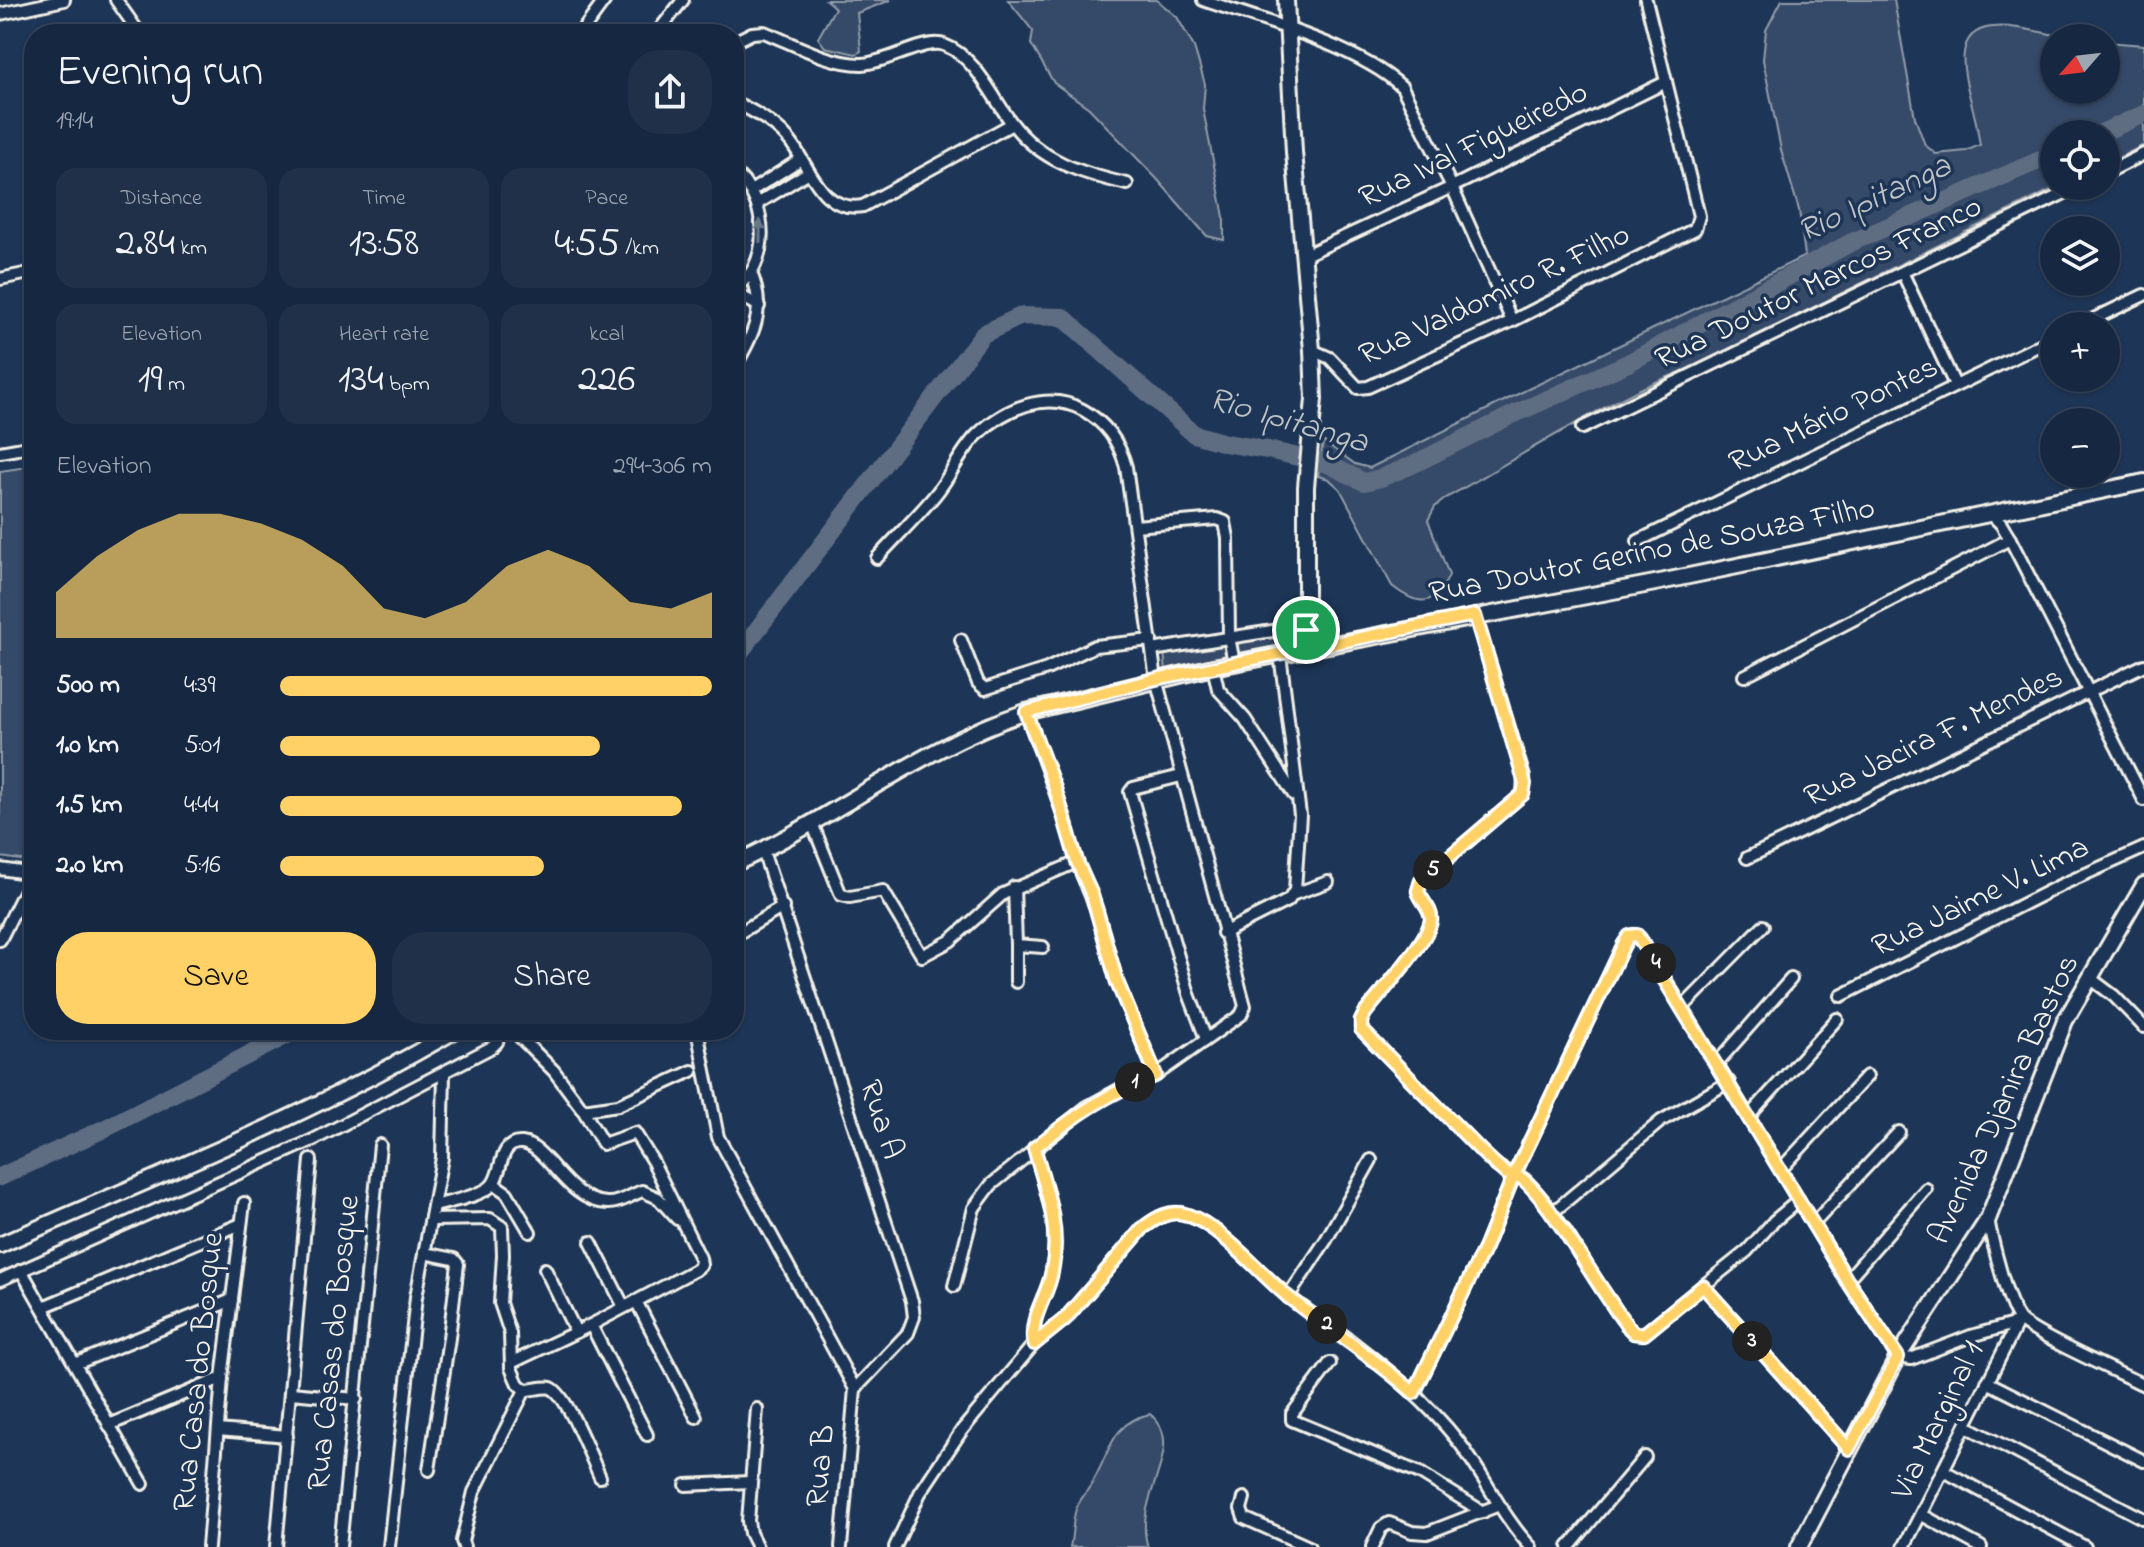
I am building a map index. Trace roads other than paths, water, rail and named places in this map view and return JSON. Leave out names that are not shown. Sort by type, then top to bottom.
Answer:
[{"type":"main road","points":[[1286,0],[1294,152],[1312,350],[1314,419],[1306,487],[1303,649]]},
{"type":"main road","name":"Rua Doutor Gerino de Souza Filho","points":[[744,860],[942,749],[996,722],[1026,712],[1213,667],[1655,583],[2144,482]]},
{"type":"main road","points":[[1302,628],[1321,646]]},
{"type":"main road","name":"Avenida Djanira Bastos","points":[[1799,1547],[1898,1357],[1988,1219],[2057,1040],[2144,885]]},
{"type":"main road","points":[[0,1245],[348,1091],[438,1040]]},
{"type":"street","points":[[0,14],[64,0]]},
{"type":"street","points":[[116,0],[133,24]]},
{"type":"street","points":[[587,24],[605,0]]},
{"type":"street","points":[[664,24],[683,0]]},
{"type":"street","points":[[1203,0],[1288,29],[1368,62],[1390,75],[1402,87],[1452,187],[1512,321]]},
{"type":"street","points":[[1646,0],[1666,82]]},
{"type":"street","points":[[744,37],[764,32],[834,60],[864,64],[891,59],[921,46],[944,45],[963,56],[1012,124],[1045,154],[1091,176],[1127,184]]},
{"type":"street","name":"Rua Ival Figueiredo","points":[[1303,256],[1666,82]]},
{"type":"street","name":"Rua Valdomiro R. Filho","points":[[1312,350],[1330,358],[1352,384],[1362,388],[1512,321],[1688,233],[1697,226],[1699,216],[1666,82]]},
{"type":"street","points":[[744,108],[774,127],[789,141],[809,172],[834,202],[843,207],[863,206],[1012,124]]},
{"type":"street","points":[[2120,166],[2144,154]]},
{"type":"street","points":[[751,191],[801,159]]},
{"type":"street","points":[[757,204],[809,172]]},
{"type":"street","points":[[744,183],[757,204],[762,230],[759,254],[751,273],[744,280]]},
{"type":"street","name":"Rua Doutor Marcos Franco","points":[[1582,428],[2051,200]]},
{"type":"street","points":[[744,350],[757,326],[759,306],[751,273]]},
{"type":"street","points":[[0,279],[24,274]]},
{"type":"street","points":[[1903,274],[1955,385]]},
{"type":"street","points":[[2108,312],[2144,295]]},
{"type":"street","points":[[744,297],[759,306]]},
{"type":"street","name":"Rua Mário Pontes","points":[[1638,541],[2040,345]]},
{"type":"street","points":[[877,558],[935,495],[977,435],[1001,417],[1037,401],[1054,400],[1075,405],[1112,434],[1122,454],[1135,526],[1156,679],[1245,1010],[1156,1075],[1097,1101],[991,1185],[978,1201],[968,1226],[954,1286]]},
{"type":"street","points":[[0,452],[24,448]]},
{"type":"street","points":[[1990,513],[2010,539],[2144,800]]},
{"type":"street","points":[[1135,526],[1217,519],[1226,524],[1229,637],[1234,663]]},
{"type":"street","points":[[1744,676],[2010,539]]},
{"type":"street","points":[[1475,615],[1525,789],[1523,794],[1421,881],[1420,897],[1431,917],[1428,928],[1365,1013],[1360,1026],[1482,1152],[1505,1173],[1526,1180],[1634,1333],[1644,1334],[1747,1251],[1774,1221],[1799,1200]]},
{"type":"street","points":[[961,640],[978,683],[985,689],[1047,669],[1095,646],[1152,645],[1302,628]]},
{"type":"street","points":[[1280,654],[1297,800],[1299,851],[1292,897]]},
{"type":"street","name":"Rua Jacira F. Mendes","points":[[1747,858],[2144,665]]},
{"type":"street","points":[[1213,667],[1218,689],[1245,719],[1297,800]]},
{"type":"street","points":[[1026,712],[1055,788],[1077,862],[1092,895],[1117,982],[1156,1075]]},
{"type":"street","points":[[1181,776],[1133,788],[1130,792],[1189,994],[1206,1039]]},
{"type":"street","points":[[812,823],[841,895],[850,897],[883,891],[922,956],[950,941],[997,898],[1014,887],[1077,862]]},
{"type":"street","name":"Rua Jaime V. Lima","points":[[1841,996],[2061,885],[2144,848]]},
{"type":"street","name":"Rua A","points":[[763,851],[912,1301],[914,1317],[908,1333],[855,1389]]},
{"type":"street","points":[[0,869],[24,873]]},
{"type":"street","points":[[1223,933],[1328,882]]},
{"type":"street","points":[[1014,887],[1016,982]]},
{"type":"street","points":[[0,940],[24,893]]},
{"type":"street","points":[[744,930],[783,907]]},
{"type":"street","points":[[1683,1007],[1763,926]]},
{"type":"street","points":[[1414,1393],[1485,1247],[1514,1175],[1629,936],[1633,935],[1640,938],[1847,1280],[1898,1357],[1911,1359],[2018,1321]]},
{"type":"street","points":[[1016,945],[1043,947]]},
{"type":"street","points":[[2090,978],[2114,996],[2144,1027]]},
{"type":"street","points":[[1717,1063],[1791,979]]},
{"type":"street","points":[[1749,1116],[1837,1019]]},
{"type":"street","points":[[0,1280],[313,1140],[444,1074],[492,1047],[498,1040]]},
{"type":"street","points":[[511,1363],[591,1325],[701,1265],[651,1157],[635,1133],[603,1144],[554,1071],[523,1040]]},
{"type":"street","points":[[699,1040],[718,1137],[855,1389]]},
{"type":"street","points":[[583,1110],[618,1105],[692,1071]]},
{"type":"street","points":[[389,1547],[416,1297],[442,1158],[444,1074]]},
{"type":"street","points":[[1781,1169],[1867,1076]]},
{"type":"street","points":[[1552,1213],[1661,1121],[1729,1082]]},
{"type":"street","points":[[1813,1224],[1899,1132]]},
{"type":"street","points":[[434,1206],[486,1191],[494,1184],[506,1151],[511,1145],[522,1143],[533,1147],[567,1184],[582,1195],[608,1204],[642,1191],[658,1198],[684,1226]]},
{"type":"street","name":"Rua Casas do Bosque","points":[[340,1547],[380,1145]]},
{"type":"street","points":[[1034,1148],[1052,1211],[1056,1248],[1049,1285],[1033,1323],[1034,1344]]},
{"type":"street","points":[[276,1547],[311,1160]]},
{"type":"street","points":[[1288,1297],[1326,1240],[1371,1160]]},
{"type":"street","points":[[494,1184],[507,1193],[530,1232]]},
{"type":"street","points":[[1847,1280],[1926,1189]]},
{"type":"street","name":"Rua Casa do Bosque","points":[[208,1547],[222,1378],[244,1203]]},
{"type":"street","points":[[895,1547],[920,1493],[947,1450],[1034,1344],[1065,1319],[1143,1228],[1159,1217],[1179,1213],[1191,1216],[1231,1245],[1288,1297],[1349,1340],[1414,1393],[1458,1441],[1529,1547]]},
{"type":"street","points":[[432,1220],[490,1219],[502,1227],[500,1303],[510,1333],[511,1363],[518,1384],[525,1390],[554,1390],[568,1411],[600,1477]]},
{"type":"street","points":[[1988,1219],[1994,1250],[2018,1321],[2144,1385]]},
{"type":"street","points":[[43,1307],[241,1224]]},
{"type":"street","points":[[591,1242],[624,1307]]},
{"type":"street","points":[[424,1253],[454,1259],[458,1264],[429,1470]]},
{"type":"street","points":[[545,1269],[576,1332]]},
{"type":"street","name":"Rua Casa do Bosque","points":[[21,1270],[143,1484]]},
{"type":"street","points":[[1703,1286],[1849,1449]]},
{"type":"street","points":[[75,1364],[232,1300]]},
{"type":"street","points":[[636,1301],[696,1417]]},
{"type":"street","name":"Via Marginal 1","points":[[1904,1547],[2018,1321]]},
{"type":"street","points":[[591,1325],[647,1435]]},
{"type":"street","points":[[1330,1363],[1292,1414],[1292,1420],[1420,1473],[1483,1512]]},
{"type":"street","points":[[109,1425],[222,1378]]},
{"type":"street","points":[[1987,1382],[2144,1461]]},
{"type":"street","name":"Rua B","points":[[841,1547],[855,1389]]},
{"type":"street","points":[[464,1547],[462,1541],[474,1492],[525,1390]]},
{"type":"street","points":[[291,1393],[356,1399]]},
{"type":"street","points":[[757,1409],[748,1529],[757,1547]]},
{"type":"street","points":[[1966,1426],[2142,1518]]},
{"type":"street","points":[[218,1430],[287,1436]]},
{"type":"street","points":[[1569,1547],[1645,1457]]},
{"type":"street","points":[[1944,1471],[2085,1547]]},
{"type":"street","points":[[686,1485],[750,1482]]},
{"type":"street","points":[[1244,1498],[1241,1509],[1244,1518],[1309,1547]]},
{"type":"street","points":[[1372,1547],[1381,1528],[1389,1523],[1412,1532],[1427,1533],[1499,1505]]},
{"type":"street","points":[[1922,1515],[1981,1547]]},
{"type":"waterway","name":"Rio Ipitanga","points":[[2120,125],[2144,114]]},
{"type":"waterway","name":"Rio Ipitanga","points":[[744,647],[983,334],[1021,316],[1063,317],[1194,434],[1328,464],[1364,482],[1412,465],[1512,415],[1628,363],[1850,243],[2040,160]]},
{"type":"waterway","name":"Rio Ipitanga","points":[[0,1177],[108,1127],[278,1040]]}]
